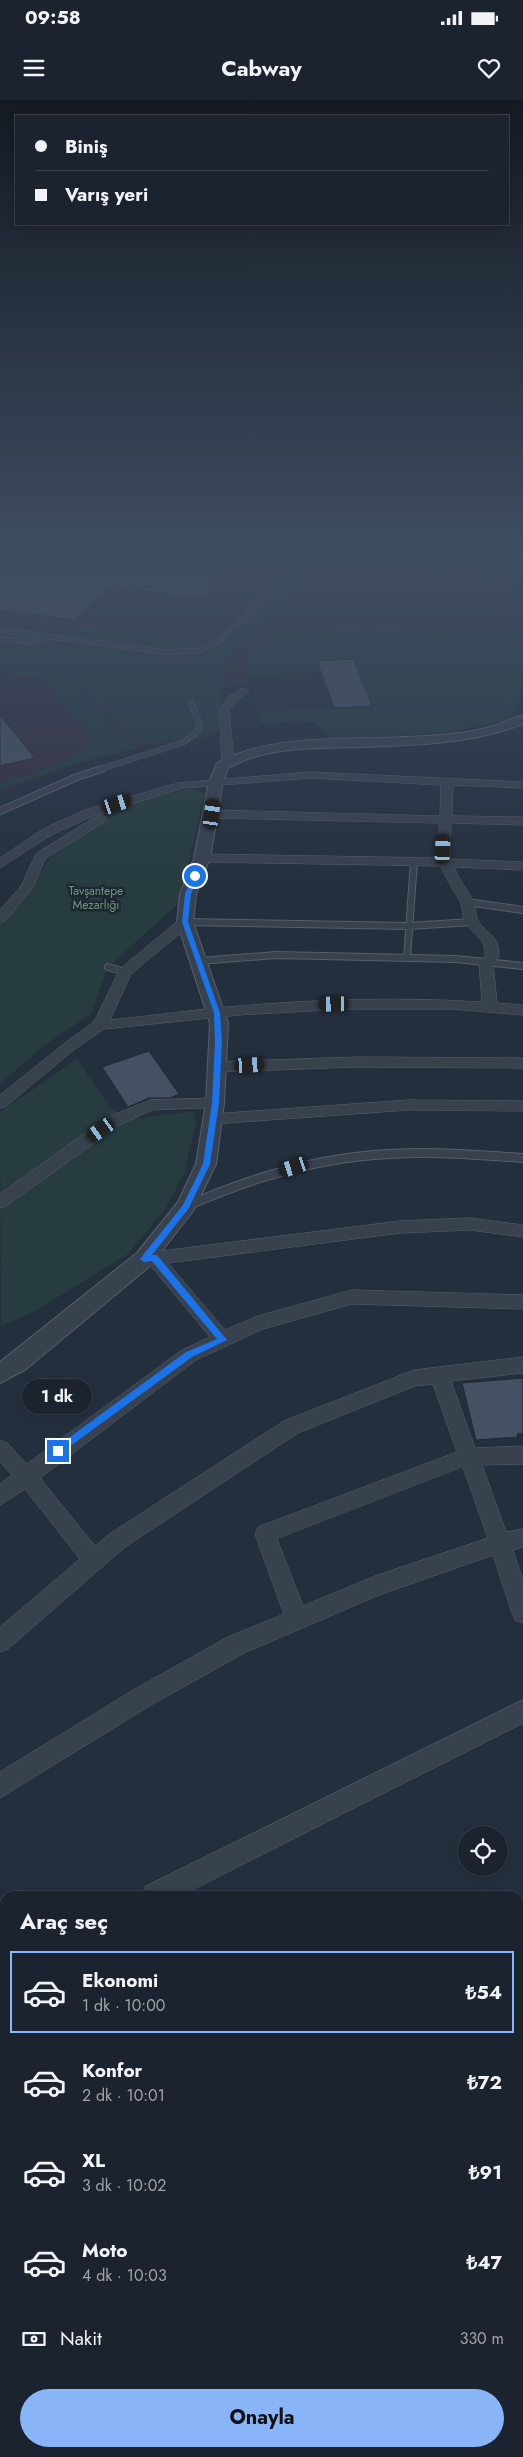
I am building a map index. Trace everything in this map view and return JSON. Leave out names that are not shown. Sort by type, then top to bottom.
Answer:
[{"type":"street","points":[[228,762],[224,710],[232,699],[244,691]]},
{"type":"street","points":[[0,1374],[18,1362],[149,1258],[186,1206],[206,1164],[218,1067],[217,1013],[185,922],[188,894],[202,858],[212,814],[216,782],[222,766],[248,754],[294,746],[476,735],[523,719]]},
{"type":"street","points":[[0,864],[46,832],[90,813],[182,785],[311,775],[523,785]]},
{"type":"street","points":[[447,782],[443,849],[446,863],[454,882],[467,902],[472,922],[487,936],[492,949],[492,957],[486,962],[490,1006]]},
{"type":"street","points":[[0,918],[27,887],[40,857],[131,800]]},
{"type":"street","points":[[212,814],[523,821]]},
{"type":"street","points":[[202,858],[414,861],[523,866]]},
{"type":"street","points":[[100,1025],[125,972],[185,922]]},
{"type":"street","points":[[0,1103],[70,1046],[100,1025],[317,1005],[405,1003],[490,1006],[523,1010]]},
{"type":"street","points":[[218,1067],[357,1062],[523,1062]]},
{"type":"street","points":[[0,1202],[112,1122],[150,1104],[214,1111],[409,1105],[523,1106]]},
{"type":"street","points":[[149,1258],[400,1227],[470,1224],[523,1231]]},
{"type":"street","points":[[149,1258],[223,1340]]},
{"type":"street","points":[[0,1496],[189,1355],[258,1324],[352,1297],[523,1302]]},
{"type":"street","points":[[0,1641],[118,1540],[291,1427],[414,1378],[523,1365]]},
{"type":"street","points":[[439,1375],[467,1457],[500,1542],[523,1613]]},
{"type":"street","points":[[0,1449],[26,1476],[94,1561]]},
{"type":"street","points":[[297,1620],[265,1534],[467,1457],[523,1455]]},
{"type":"street","points":[[0,1786],[143,1697],[236,1645],[375,1586],[500,1542],[523,1538]]},
{"type":"street","points":[[164,1891],[523,1711]]},
{"type":"lane","points":[[0,811],[77,777],[184,742],[198,732],[202,721],[191,703]]},
{"type":"lane","points":[[407,958],[414,861]]},
{"type":"lane","points":[[467,902],[523,910]]},
{"type":"lane","points":[[185,922],[409,926],[472,922]]},
{"type":"lane","points":[[199,961],[276,955],[407,958],[523,966]]},
{"type":"lane","points":[[108,967],[125,972]]},
{"type":"lane","points":[[186,1206],[226,1188],[294,1167],[371,1154],[440,1153],[523,1158]]},
{"type":"shaded area","points":[[0,667],[245,667],[249,682],[218,690],[210,705],[209,737],[103,752],[0,792]]},
{"type":"green space","points":[[0,667],[34,667],[62,671],[138,748],[73,764],[0,790],[0,783],[60,763],[91,744],[85,728],[41,678],[0,673]]},
{"type":"green space","points":[[42,667],[222,667],[222,694],[218,732],[140,745],[66,671],[157,686],[160,684]]},
{"type":"green space","points":[[245,667],[332,667],[321,671],[247,676]]},
{"type":"green space","points":[[357,667],[523,667],[517,709],[506,718],[460,729],[431,733],[332,738],[315,722],[261,723],[258,712],[372,706]]},
{"type":"green space","name":"Tavşantepe Mezarlığı","points":[[191,788],[203,793],[204,798],[179,903],[108,967],[91,1014],[46,1044],[0,1084],[0,922],[34,884],[50,858],[77,838],[134,802]]},
{"type":"green space","points":[[77,1059],[110,1108],[130,1120],[193,1111],[196,1123],[185,1171],[166,1208],[128,1254],[30,1314],[1,1326],[0,1112]]},
{"type":"building","points":[[319,667],[357,667],[372,706],[334,708]]},
{"type":"building","points":[[0,715],[35,758],[0,766]]},
{"type":"building","points":[[149,1051],[179,1094],[170,1098],[149,1098],[128,1107],[102,1067]]},
{"type":"building","points":[[523,1378],[523,1433],[517,1434],[518,1437],[476,1440],[462,1383]]},
{"type":"route","points":[[58,1451],[189,1355],[223,1340],[154,1258],[144,1259],[186,1206],[206,1164],[216,1103],[219,1023],[185,922],[188,894],[195,876]]}]
